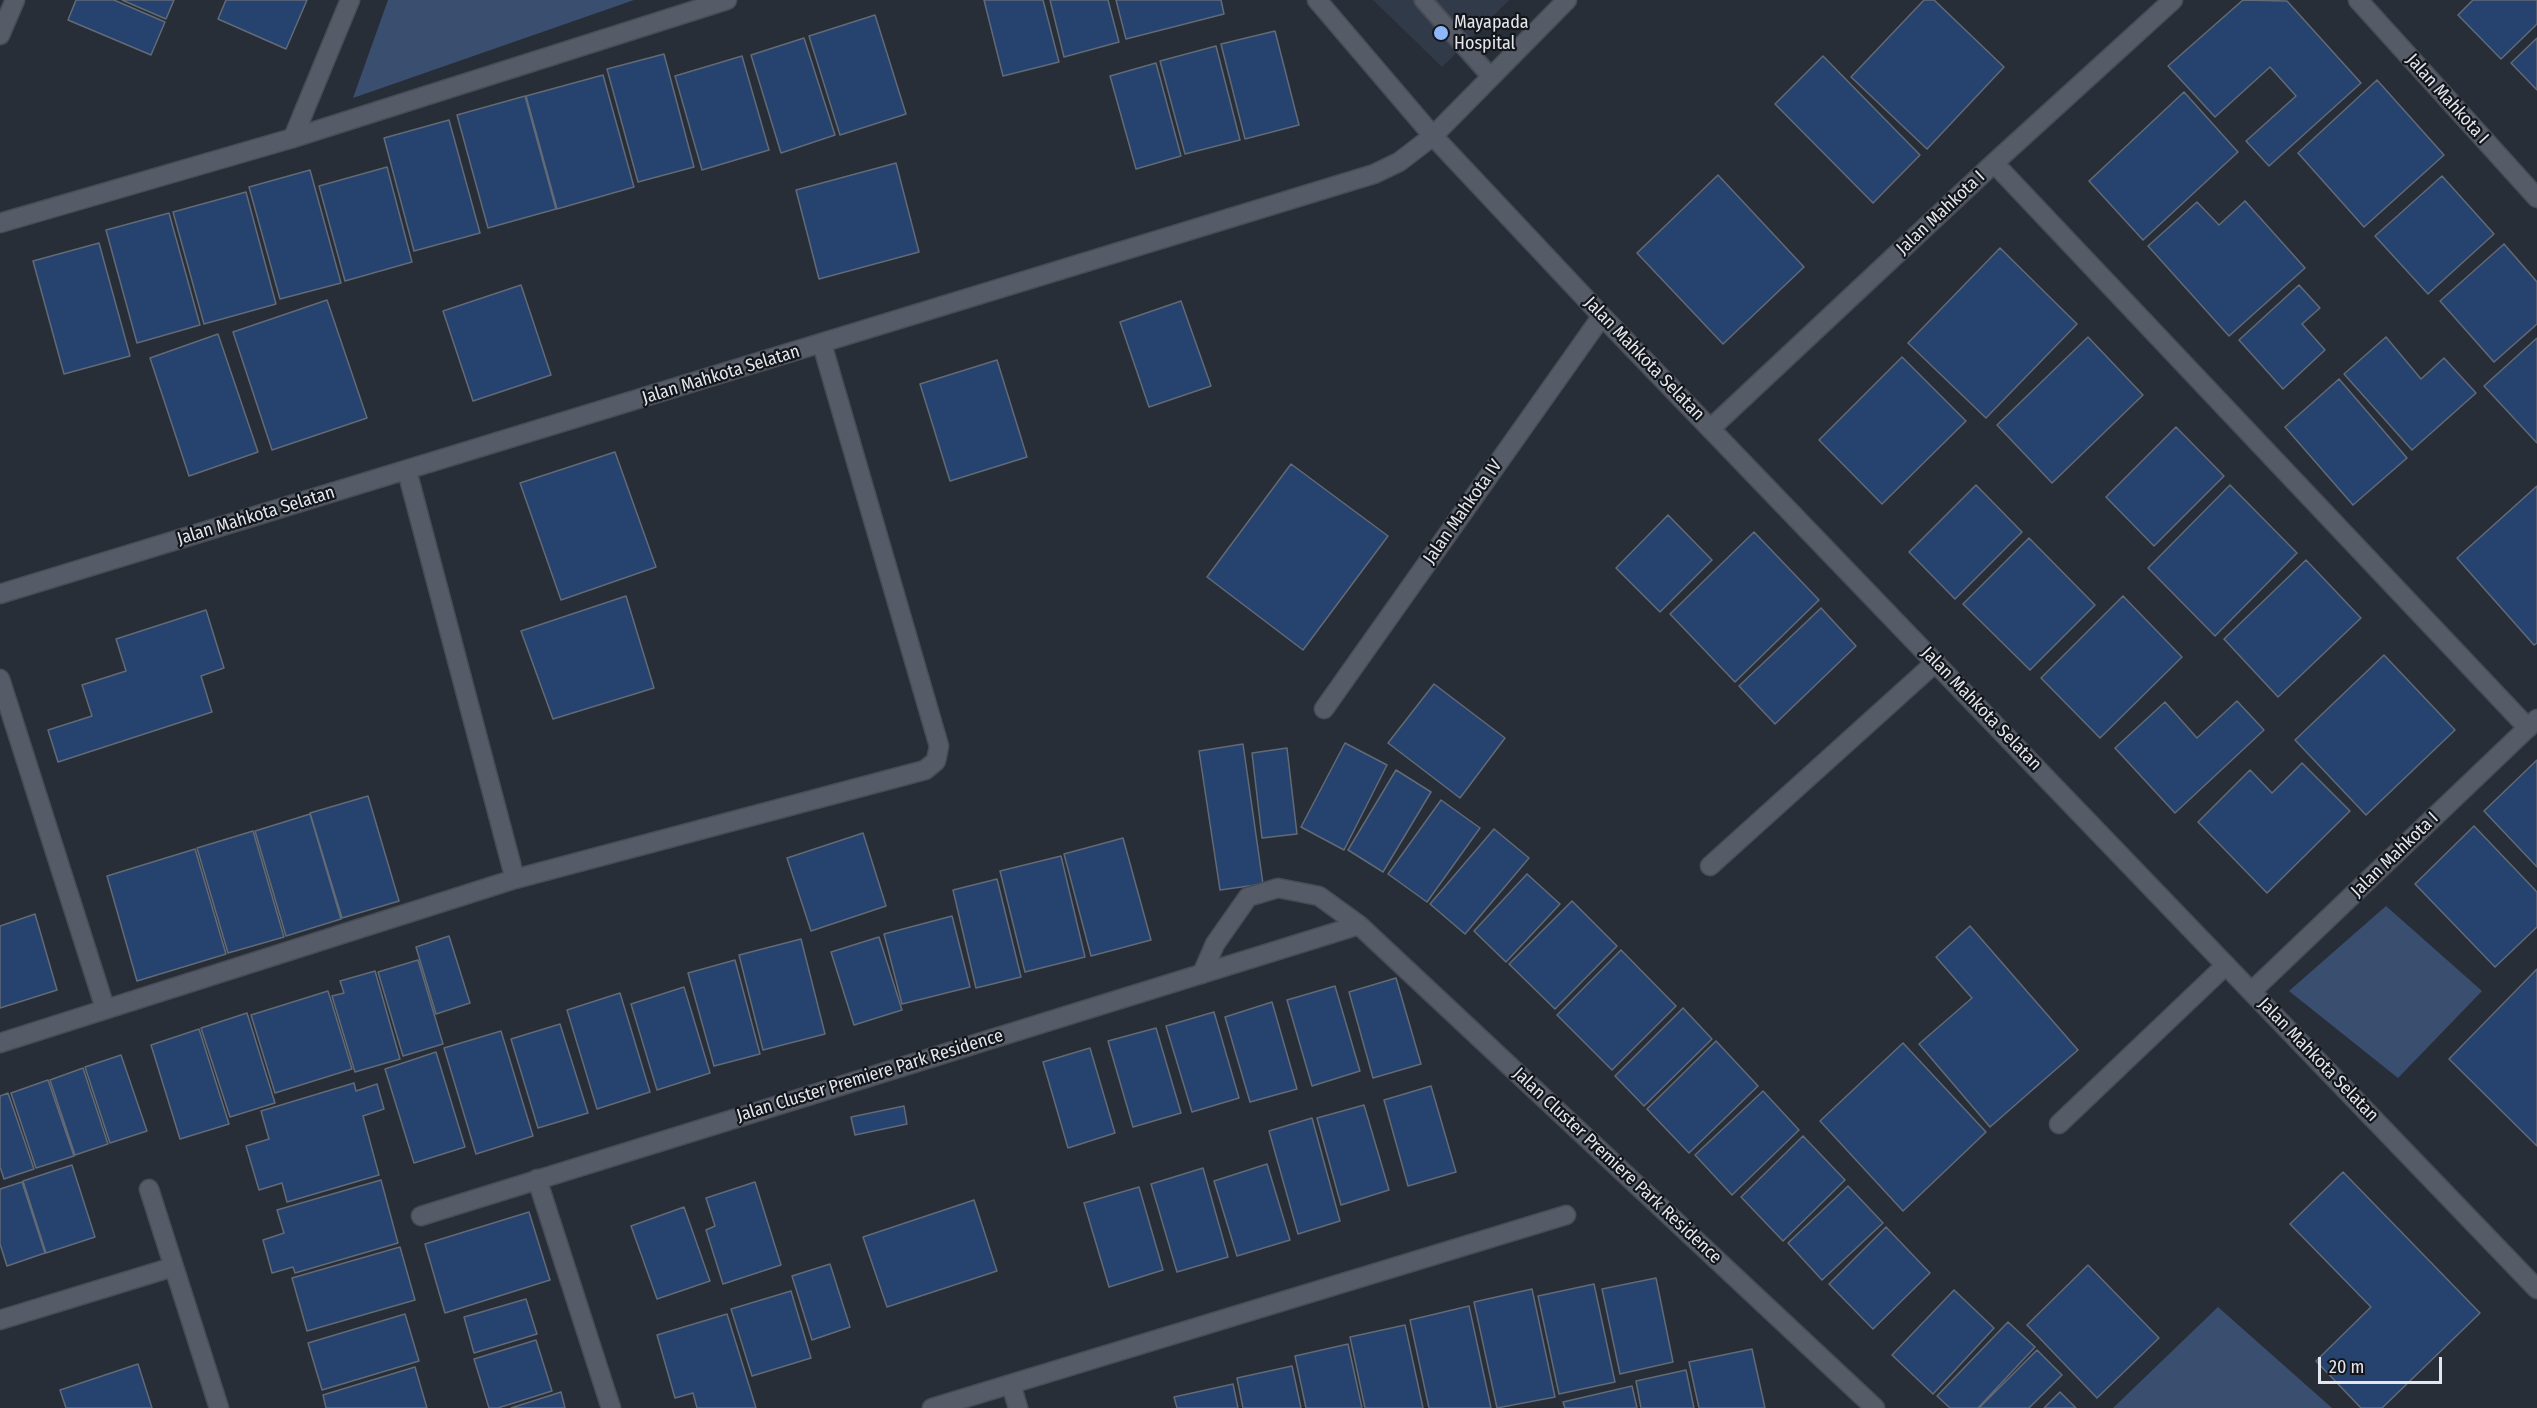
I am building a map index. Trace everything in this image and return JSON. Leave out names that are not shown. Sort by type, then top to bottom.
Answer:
[{"type":"street","points":[[0,35],[15,0]]},
{"type":"street","points":[[292,138],[350,0]]},
{"type":"street","points":[[0,223],[292,138],[727,0]]},
{"type":"street","name":"Jalan Mahkota Selatan","points":[[1317,0],[1433,136],[1602,316],[2534,1285]]},
{"type":"street","name":"Jalan Mahkota Selatan","points":[[0,594],[1342,186],[1400,162],[1433,136],[1567,0]]},
{"type":"street","name":"Jalan Mahkota I","points":[[1711,428],[2174,0]]},
{"type":"street","name":"Jalan Mahkota I","points":[[2358,0],[2537,198]]},
{"type":"street","points":[[1994,164],[2532,723]]},
{"type":"street","name":"Jalan Mahkota IV","points":[[1324,709],[1602,316]]},
{"type":"street","points":[[0,1043],[515,879],[925,770],[936,761],[939,746],[822,344]]},
{"type":"street","points":[[407,471],[515,879]]},
{"type":"street","points":[[1710,866],[1936,662]]},
{"type":"street","points":[[0,679],[105,1008]]},
{"type":"street","name":"Jalan Mahkota I","points":[[2252,991],[2532,723]]},
{"type":"street","name":"Jalan Cluster Premiere Park Residence","points":[[1202,974],[1215,944],[1248,897],[1278,888],[1320,896],[1359,925],[1875,1408]]},
{"type":"street","name":"Jalan Cluster Premiere Park Residence","points":[[421,1216],[1359,925]]},
{"type":"street","points":[[2059,1124],[2226,965]]},
{"type":"street","points":[[537,1179],[611,1408]]},
{"type":"street","points":[[149,1189],[219,1408]]},
{"type":"street","points":[[932,1408],[952,1405],[1011,1384],[1566,1215]]},
{"type":"street","points":[[0,1320],[173,1267]]},
{"type":"street","points":[[1011,1384],[1018,1408]]},
{"type":"lane","points":[[1423,0],[1491,77]]},
{"type":"shaded area","points":[[388,0],[634,0],[353,98]]},
{"type":"shaded area","name":"Mayapada Hospital","points":[[1373,0],[1509,0],[1442,67]]},
{"type":"shaded area","points":[[2386,906],[2482,991],[2398,1078],[2289,991]]},
{"type":"shaded area","points":[[2218,1307],[2332,1408],[2113,1408]]},
{"type":"building","points":[[76,0],[114,0],[165,22],[151,55],[68,20]]},
{"type":"building","points":[[122,0],[174,0],[166,19]]},
{"type":"building","points":[[226,0],[307,0],[286,49],[218,19]]},
{"type":"building","points":[[984,0],[1043,0],[1059,62],[1003,76]]},
{"type":"building","points":[[1050,0],[1108,0],[1119,42],[1064,57]]},
{"type":"building","points":[[1116,0],[1221,0],[1224,14],[1126,39]]},
{"type":"building","points":[[1924,0],[1934,0],[2004,67],[1927,149],[1851,77]]},
{"type":"building","points":[[2243,0],[2287,1],[2361,83],[2269,166],[2246,141],[2296,96],[2270,67],[2215,117],[2168,66]]},
{"type":"building","points":[[2473,0],[2537,0],[2537,24],[2501,59],[2458,15]]},
{"type":"building","points":[[875,15],[906,114],[840,135],[809,36]]},
{"type":"building","points":[[1275,31],[1299,125],[1245,139],[1221,44]]},
{"type":"building","points":[[804,38],[835,135],[781,153],[751,55]]},
{"type":"building","points":[[2537,38],[2537,90],[2511,63]]},
{"type":"building","points":[[1216,46],[1240,140],[1185,154],[1160,61]]},
{"type":"building","points":[[664,54],[694,167],[638,182],[607,69]]},
{"type":"building","points":[[742,56],[769,150],[702,170],[675,76]]},
{"type":"building","points":[[1823,56],[1920,155],[1873,203],[1775,104]]},
{"type":"building","points":[[1156,63],[1181,156],[1136,169],[1110,76]]},
{"type":"building","points":[[603,75],[634,187],[557,209],[526,96]]},
{"type":"building","points":[[2377,80],[2444,155],[2364,227],[2298,153]]},
{"type":"building","points":[[2184,92],[2238,152],[2143,240],[2089,181]]},
{"type":"building","points":[[525,96],[556,209],[488,228],[457,115]]},
{"type":"building","points":[[449,120],[480,233],[414,251],[384,138]]},
{"type":"building","points":[[896,163],[919,252],[819,279],[796,190]]},
{"type":"building","points":[[387,167],[412,262],[345,281],[319,186]]},
{"type":"building","points":[[310,170],[341,283],[280,299],[249,187]]},
{"type":"building","points":[[1718,175],[1804,267],[1723,344],[1637,253]]},
{"type":"building","points":[[2442,176],[2494,234],[2428,294],[2375,236]]},
{"type":"building","points":[[246,192],[276,304],[204,324],[173,212]]},
{"type":"building","points":[[2245,201],[2305,268],[2229,336],[2148,246],[2197,202],[2219,225]]},
{"type":"building","points":[[169,213],[200,325],[137,343],[106,230]]},
{"type":"building","points":[[99,243],[130,356],[64,374],[33,261]]},
{"type":"building","points":[[2504,244],[2537,282],[2537,324],[2494,362],[2440,301]]},
{"type":"building","points":[[2000,248],[2077,324],[1986,418],[1908,343]]},
{"type":"building","points":[[521,285],[551,375],[473,401],[443,311]]},
{"type":"building","points":[[2299,285],[2320,308],[2302,324],[2325,350],[2283,389],[2239,340]]},
{"type":"building","points":[[327,300],[367,418],[272,450],[233,332]]},
{"type":"building","points":[[1181,301],[1211,386],[1149,407],[1120,322]]},
{"type":"building","points":[[218,334],[258,452],[189,476],[150,358]]},
{"type":"building","points":[[2088,337],[2143,395],[2052,483],[1997,425]]},
{"type":"building","points":[[2386,337],[2421,379],[2444,358],[2476,393],[2412,450],[2344,374]]},
{"type":"building","points":[[2537,338],[2537,443],[2484,386]]},
{"type":"building","points":[[1902,357],[1966,421],[1882,504],[1819,440]]},
{"type":"building","points":[[997,360],[1027,457],[950,481],[920,384]]},
{"type":"building","points":[[2339,379],[2407,458],[2353,505],[2285,427]]},
{"type":"building","points":[[2176,427],[2224,476],[2154,546],[2106,497]]},
{"type":"building","points":[[615,452],[656,567],[561,600],[520,483]]},
{"type":"building","points":[[1291,464],[1388,536],[1303,650],[1207,577]]},
{"type":"building","points":[[1976,485],[2022,532],[1955,599],[1909,552]]},
{"type":"building","points":[[2230,485],[2297,553],[2215,636],[2148,568]]},
{"type":"building","points":[[2537,486],[2537,643],[2534,645],[2457,558]]},
{"type":"building","points":[[1668,515],[1712,560],[1660,612],[1616,568]]},
{"type":"building","points":[[1754,532],[1819,600],[1735,682],[1670,614]]},
{"type":"building","points":[[2029,538],[2095,605],[2030,670],[1963,604]]},
{"type":"building","points":[[2306,560],[2361,618],[2278,697],[2224,639]]},
{"type":"building","points":[[626,596],[654,688],[553,719],[521,631]]},
{"type":"building","points":[[2123,596],[2182,657],[2100,738],[2041,678]]},
{"type":"building","points":[[1821,608],[1856,646],[1775,724],[1739,686]]},
{"type":"building","points":[[206,610],[224,668],[201,676],[212,712],[58,762],[48,730],[92,716],[82,685],[126,671],[116,639]]},
{"type":"building","points":[[2384,655],[2455,730],[2366,815],[2295,740]]},
{"type":"building","points":[[1434,684],[1505,738],[1460,798],[1388,743]]},
{"type":"building","points":[[2237,701],[2264,730],[2175,813],[2115,748],[2165,702],[2197,738]]},
{"type":"building","points":[[1345,743],[1387,765],[1344,850],[1301,827]]},
{"type":"building","points":[[1243,744],[1263,884],[1220,890],[1199,751]]},
{"type":"building","points":[[1287,748],[1297,834],[1262,838],[1252,753]]},
{"type":"building","points":[[2537,760],[2537,867],[2484,811]]},
{"type":"building","points":[[2302,763],[2350,811],[2267,893],[2198,822],[2250,770],[2272,793]]},
{"type":"building","points":[[1396,770],[1431,792],[1383,872],[1348,850]]},
{"type":"building","points":[[368,796],[399,901],[342,918],[310,813]]},
{"type":"building","points":[[1441,800],[1480,828],[1427,902],[1388,874]]},
{"type":"building","points":[[310,814],[341,919],[286,936],[255,831]]},
{"type":"building","points":[[2474,826],[2537,892],[2537,927],[2495,967],[2415,884]]},
{"type":"building","points":[[1494,829],[1529,858],[1465,934],[1430,904]]},
{"type":"building","points":[[253,831],[284,937],[228,953],[197,848]]},
{"type":"building","points":[[863,833],[886,906],[811,931],[787,858]]},
{"type":"building","points":[[1123,838],[1151,940],[1091,956],[1064,854]]},
{"type":"building","points":[[195,849],[226,954],[137,981],[107,876]]},
{"type":"building","points":[[1061,856],[1085,957],[1025,972],[1000,871]]},
{"type":"building","points":[[1527,874],[1560,904],[1506,962],[1474,931]]},
{"type":"building","points":[[997,879],[1021,977],[976,988],[953,890]]},
{"type":"building","points":[[1572,901],[1617,946],[1555,1009],[1509,964]]},
{"type":"building","points":[[35,914],[57,990],[0,1008],[0,926]]},
{"type":"building","points":[[952,916],[970,987],[902,1004],[884,934]]},
{"type":"building","points":[[1970,926],[2078,1050],[1990,1127],[1919,1044],[1972,998],[1936,957]]},
{"type":"building","points":[[449,936],[470,1003],[436,1014],[416,947]]},
{"type":"building","points":[[879,937],[902,1010],[854,1025],[831,952]]},
{"type":"building","points":[[801,939],[825,1034],[763,1050],[739,955]]},
{"type":"building","points":[[1621,950],[1676,1006],[1612,1070],[1557,1015]]},
{"type":"building","points":[[418,960],[443,1044],[403,1056],[378,972]]},
{"type":"building","points":[[735,960],[760,1054],[714,1066],[688,973]]},
{"type":"building","points":[[2537,969],[2537,1146],[2449,1059]]},
{"type":"building","points":[[375,971],[400,1059],[355,1072],[332,996],[344,993],[340,981]]},
{"type":"building","points":[[1396,978],[1421,1064],[1373,1078],[1349,992]]},
{"type":"building","points":[[1335,986],[1360,1071],[1312,1086],[1287,1000]]},
{"type":"building","points":[[684,987],[710,1073],[657,1090],[631,1004]]},
{"type":"building","points":[[328,991],[352,1069],[275,1093],[251,1015]]},
{"type":"building","points":[[620,993],[650,1092],[597,1109],[567,1010]]},
{"type":"building","points":[[1272,1002],[1297,1089],[1250,1102],[1225,1017]]},
{"type":"building","points":[[1683,1008],[1712,1039],[1644,1106],[1615,1076]]},
{"type":"building","points":[[1214,1012],[1239,1098],[1192,1112],[1166,1026]]},
{"type":"building","points":[[247,1013],[275,1103],[230,1117],[201,1028]]},
{"type":"building","points":[[560,1024],[588,1113],[538,1128],[511,1039]]},
{"type":"building","points":[[1156,1028],[1181,1113],[1133,1127],[1108,1041]]},
{"type":"building","points":[[199,1029],[229,1124],[180,1139],[151,1045]]},
{"type":"building","points":[[501,1031],[533,1136],[476,1154],[444,1048]]},
{"type":"building","points":[[1716,1041],[1758,1086],[1689,1153],[1647,1109]]},
{"type":"building","points":[[1903,1043],[1986,1132],[1903,1211],[1820,1121]]},
{"type":"building","points":[[1090,1048],[1115,1133],[1068,1148],[1043,1062]]},
{"type":"building","points":[[436,1052],[465,1147],[414,1163],[385,1069]]},
{"type":"building","points":[[121,1055],[147,1131],[110,1143],[85,1067]]},
{"type":"building","points":[[83,1068],[108,1144],[75,1155],[50,1080]]},
{"type":"building","points":[[48,1080],[74,1156],[36,1168],[11,1093]]},
{"type":"building","points":[[354,1083],[356,1091],[377,1084],[384,1109],[363,1116],[379,1175],[287,1202],[282,1183],[259,1190],[246,1146],[269,1139],[261,1111]]},
{"type":"building","points":[[1431,1086],[1456,1172],[1408,1186],[1384,1100]]},
{"type":"building","points":[[1763,1091],[1799,1130],[1732,1195],[1695,1155]]},
{"type":"building","points":[[8,1093],[34,1169],[4,1179],[0,1167],[0,1096]]},
{"type":"building","points":[[1364,1105],[1389,1190],[1341,1205],[1317,1118]]},
{"type":"building","points":[[904,1106],[907,1124],[855,1135],[851,1117]]},
{"type":"building","points":[[1312,1118],[1340,1221],[1298,1234],[1269,1131]]},
{"type":"building","points":[[1803,1136],[1845,1180],[1783,1241],[1741,1197]]},
{"type":"building","points":[[1267,1164],[1290,1240],[1237,1256],[1214,1181]]},
{"type":"building","points":[[72,1165],[95,1237],[46,1253],[23,1181]]},
{"type":"building","points":[[1203,1168],[1228,1257],[1177,1272],[1151,1184]]},
{"type":"building","points":[[2343,1172],[2480,1313],[2382,1408],[2361,1408],[2316,1361],[2371,1307],[2290,1224]]},
{"type":"building","points":[[381,1180],[398,1243],[295,1273],[293,1267],[272,1273],[263,1240],[284,1233],[277,1210]]},
{"type":"building","points":[[22,1182],[45,1253],[7,1266],[0,1244],[0,1189]]},
{"type":"building","points":[[755,1182],[781,1265],[723,1284],[706,1230],[715,1226],[706,1198]]},
{"type":"building","points":[[1848,1186],[1883,1223],[1822,1280],[1788,1243]]},
{"type":"building","points":[[1139,1187],[1163,1270],[1109,1287],[1084,1203]]},
{"type":"building","points":[[974,1200],[997,1271],[887,1307],[863,1237]]},
{"type":"building","points":[[684,1207],[710,1281],[657,1299],[631,1226]]},
{"type":"building","points":[[529,1212],[550,1280],[445,1313],[425,1244]]},
{"type":"building","points":[[1886,1227],[1930,1273],[1873,1329],[1829,1284]]},
{"type":"building","points":[[400,1247],[415,1300],[307,1331],[292,1278]]},
{"type":"building","points":[[830,1264],[850,1327],[812,1340],[792,1276]]},
{"type":"building","points":[[2088,1265],[2159,1338],[2097,1398],[2027,1325]]},
{"type":"building","points":[[1656,1278],[1673,1362],[1620,1374],[1602,1289]]},
{"type":"building","points":[[1594,1284],[1615,1382],[1559,1394],[1538,1296]]},
{"type":"building","points":[[1532,1289],[1555,1397],[1497,1408],[1474,1302]]},
{"type":"building","points":[[1954,1290],[1994,1328],[1933,1394],[1892,1355]]},
{"type":"building","points":[[791,1291],[811,1358],[752,1376],[731,1309]]},
{"type":"building","points":[[526,1299],[537,1334],[474,1353],[464,1317]]},
{"type":"building","points":[[1469,1306],[1491,1408],[1429,1408],[1410,1320]]},
{"type":"building","points":[[405,1314],[419,1361],[322,1390],[308,1343]]},
{"type":"building","points":[[727,1314],[756,1408],[697,1408],[693,1393],[675,1398],[657,1335]]},
{"type":"building","points":[[2008,1322],[2035,1347],[1978,1408],[1950,1408],[1937,1396]]},
{"type":"building","points":[[1405,1325],[1423,1408],[1365,1408],[1350,1337]]},
{"type":"building","points":[[536,1340],[552,1391],[498,1408],[489,1408],[474,1359]]},
{"type":"building","points":[[1348,1344],[1362,1408],[1306,1408],[1295,1356]]},
{"type":"building","points":[[1752,1349],[1765,1408],[1699,1408],[1689,1362]]},
{"type":"building","points":[[2037,1350],[2062,1375],[2029,1408],[1979,1408]]},
{"type":"building","points":[[138,1364],[152,1408],[66,1408],[60,1390]]},
{"type":"building","points":[[1292,1366],[1301,1408],[1243,1408],[1237,1378]]},
{"type":"building","points":[[415,1367],[427,1408],[326,1408],[323,1395]]},
{"type":"building","points":[[1686,1370],[1694,1408],[1641,1408],[1636,1381]]},
{"type":"building","points":[[1233,1384],[1238,1408],[1177,1408],[1174,1397]]},
{"type":"building","points":[[1632,1386],[1637,1408],[1565,1408],[1563,1402]]},
{"type":"building","points":[[561,1392],[565,1408],[511,1408]]},
{"type":"building","points":[[2060,1392],[2076,1408],[2044,1408]]},
{"type":"place","name":"Mayapada Hospital","points":[[1441,33]]}]
